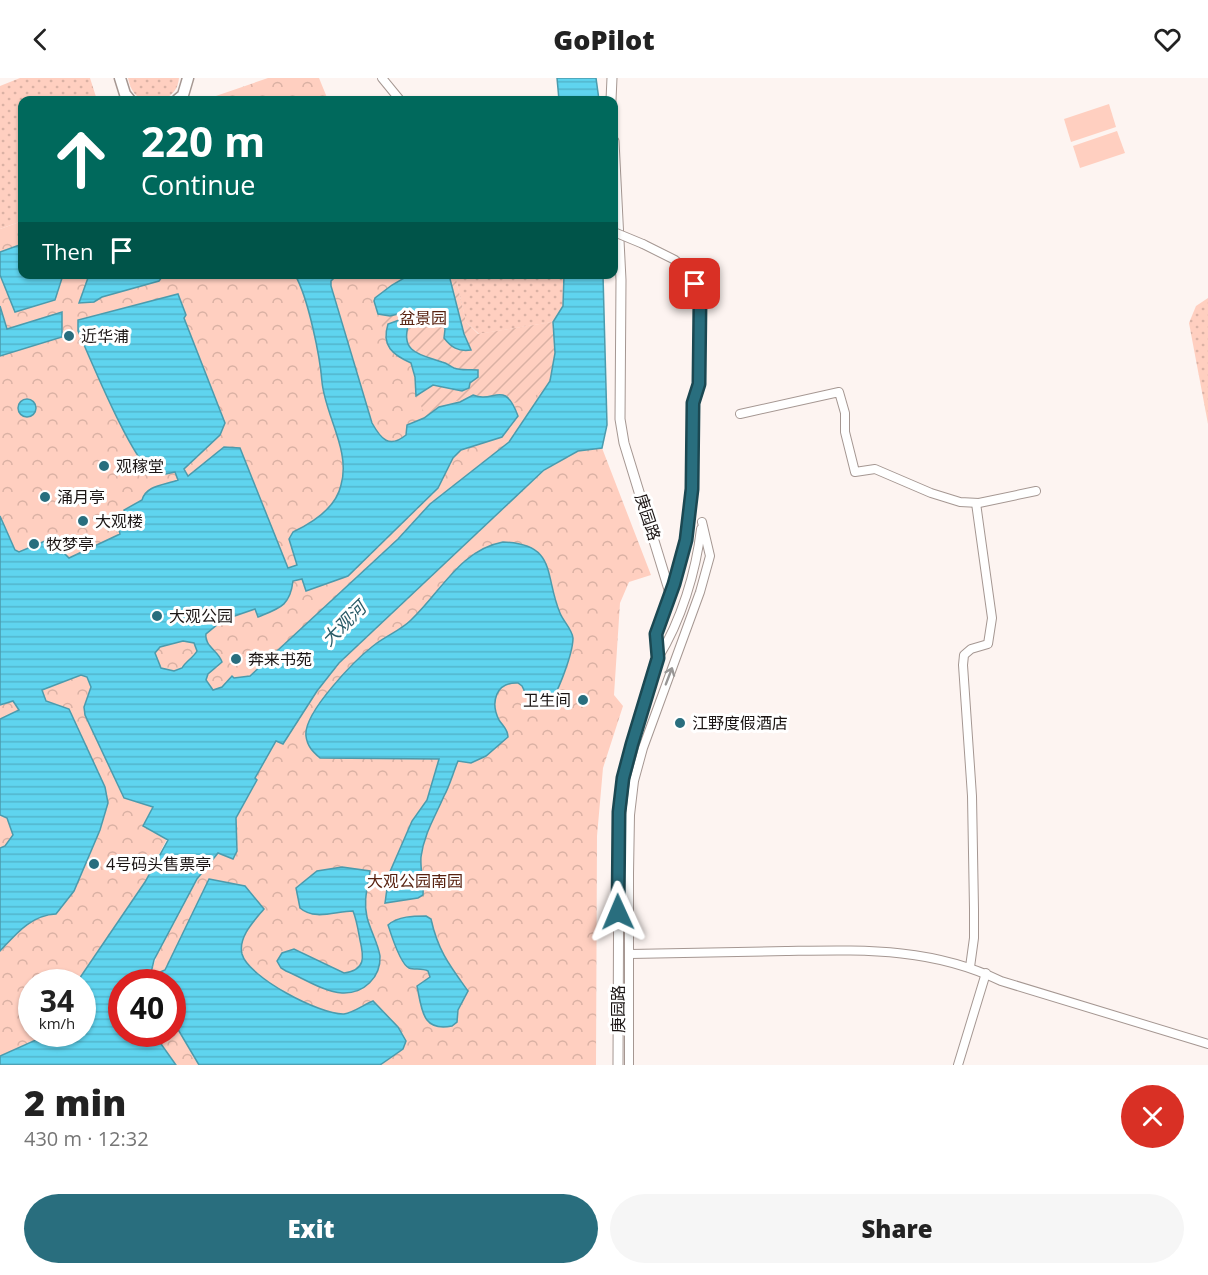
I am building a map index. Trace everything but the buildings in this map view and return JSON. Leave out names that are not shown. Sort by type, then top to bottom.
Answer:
[{"type":"main road","points":[[120,78],[127,96]]},
{"type":"main road","points":[[180,96],[188,78]]},
{"type":"street","points":[[382,78],[397,96]]},
{"type":"street","points":[[611,96],[612,78]]},
{"type":"street","name":"庚园路","points":[[618,220],[621,280],[620,419],[624,442],[670,593],[656,634],[658,658],[623,778],[619,812],[618,1065]]},
{"type":"street","points":[[618,234],[675,260],[687,270],[700,300],[699,384],[693,403],[692,489],[686,540],[670,593]]},
{"type":"street","points":[[740,414],[839,392],[845,413],[845,432],[855,472],[875,469],[931,493],[960,502],[976,503],[1036,491]]},
{"type":"street","points":[[970,967],[974,938],[972,796],[963,665],[964,655],[971,649],[988,644],[992,618],[976,503]]},
{"type":"street","points":[[629,1065],[630,826],[634,781],[642,748],[696,603],[710,556],[702,522],[687,588],[670,638],[658,658]]},
{"type":"street","points":[[630,954],[885,951],[921,955],[970,967],[1001,981],[1208,1044]]},
{"type":"street","points":[[958,1065],[986,974]]},
{"type":"green space","points":[[20,78],[90,78],[96,96],[18,96],[18,222],[0,229],[0,86]]},
{"type":"green space","points":[[128,78],[179,78],[178,85],[169,96],[137,96],[130,86]]},
{"type":"green space","points":[[268,78],[319,78],[326,96],[216,96]]},
{"type":"green space","points":[[1109,104],[1116,127],[1071,142],[1064,119]]},
{"type":"green space","points":[[1117,131],[1125,153],[1080,168],[1073,146]]},
{"type":"green space","name":"大观公园","points":[[18,222],[18,279],[456,279],[466,322],[478,334],[553,322],[555,353],[550,381],[509,442],[430,504],[398,539],[250,676],[145,882],[86,969],[18,969],[18,1047],[20,1047],[0,1056],[0,229]]},
{"type":"green space","name":"盆景园","points":[[403,279],[456,279],[466,322],[478,334],[553,322],[554,362],[546,385],[539,394],[528,400],[513,403],[508,397],[476,397],[455,401],[426,416],[416,396],[415,377],[411,363],[396,357],[388,346],[374,301],[392,285]]},
{"type":"green space","points":[[456,279],[564,279],[563,306],[553,322],[479,334],[466,322]]},
{"type":"green space","points":[[1208,298],[1208,424],[1189,323],[1196,306]]},
{"type":"green space","name":"大观公园南园","points":[[602,448],[651,575],[629,582],[620,603],[614,695],[623,706],[603,768],[597,836],[596,1065],[176,1065],[163,1047],[186,1047],[186,969],[153,969],[154,965],[176,914],[207,866],[218,853],[233,859],[237,851],[236,818],[257,781],[254,778],[276,741],[282,744],[317,691],[339,663],[545,470],[578,451]]},
{"type":"water","points":[[557,78],[596,78],[598,96],[559,96]]},
{"type":"water","points":[[18,245],[18,279],[62,279],[55,300],[15,312],[0,275],[0,252]]},
{"type":"water","points":[[88,279],[160,279],[102,297],[94,302],[79,303]]},
{"type":"water","name":"大观河","points":[[297,279],[333,279],[331,286],[372,423],[382,438],[390,442],[406,435],[407,425],[424,418],[439,407],[460,402],[473,395],[487,397],[503,395],[513,405],[518,416],[502,437],[461,450],[453,458],[438,488],[348,576],[306,591],[302,579],[293,581],[292,589],[283,605],[258,617],[255,609],[223,620],[206,634],[207,642],[222,662],[208,674],[206,680],[213,690],[222,687],[232,676],[234,678],[250,676],[398,539],[430,504],[509,442],[550,381],[555,353],[553,322],[563,306],[564,279],[603,279],[607,425],[602,448],[578,451],[544,470],[339,663],[317,691],[283,744],[276,741],[236,818],[237,851],[233,859],[218,853],[197,879],[154,960],[152,969],[108,969],[108,1047],[163,1047],[176,1065],[0,1065],[0,1056],[20,1047],[96,1047],[96,969],[86,969],[145,882],[168,840],[143,826],[153,807],[124,798],[85,715],[84,707],[91,687],[87,677],[81,675],[42,690],[46,701],[69,709],[105,787],[108,803],[100,830],[74,891],[56,914],[47,915],[32,922],[18,932],[0,951],[0,848],[5,846],[13,835],[7,818],[0,815],[0,719],[19,710],[13,701],[0,705],[0,516],[15,550],[19,552],[50,539],[69,558],[120,534],[117,522],[127,517],[124,510],[142,500],[147,491],[152,488],[178,480],[175,472],[161,475],[153,473],[144,465],[134,450],[112,408],[78,331],[78,320],[178,294],[186,315],[184,318],[225,423],[220,435],[184,469],[188,476],[224,447],[240,448],[288,568],[297,565],[289,539],[293,532],[329,508],[338,493],[343,472],[340,446],[324,395],[313,327]],"holes":[[[183,641],[194,643],[197,651],[182,668],[174,671],[161,668],[155,653],[160,647]]]},
{"type":"water","points":[[402,279],[450,279],[464,334],[471,350],[455,348],[449,344],[444,338],[445,329],[433,312],[424,311],[414,314],[406,312],[390,316],[378,314],[375,298]]},
{"type":"water","points":[[0,306],[7,329],[62,312],[62,337],[0,356]]},
{"type":"water","points":[[399,320],[409,323],[407,341],[414,351],[457,369],[478,370],[478,377],[470,383],[469,388],[462,391],[433,385],[416,396],[415,377],[411,363],[399,357],[387,344],[388,324]]},
{"type":"water","points":[[27,399],[33,402],[36,408],[33,414],[27,417],[21,414],[18,408],[21,402]]},
{"type":"water","points":[[503,542],[521,544],[533,549],[546,564],[560,613],[573,638],[567,664],[555,694],[544,707],[532,707],[522,686],[518,683],[504,686],[500,690],[495,700],[496,713],[508,737],[486,756],[471,763],[458,761],[422,849],[423,895],[418,898],[385,903],[389,874],[412,821],[427,800],[439,759],[320,758],[308,743],[307,726],[321,701],[365,653],[411,620],[463,563],[488,546]]},
{"type":"water","points":[[342,867],[370,871],[366,911],[380,956],[378,971],[370,983],[350,993],[335,992],[321,987],[286,971],[277,961],[282,953],[294,949],[344,973],[360,966],[362,952],[353,911],[319,915],[306,912],[300,908],[296,888],[317,871]]},
{"type":"water","points":[[209,879],[245,886],[264,909],[245,935],[241,948],[247,963],[257,973],[303,1002],[333,1013],[348,1013],[373,1001],[398,1027],[406,1041],[403,1049],[380,1065],[199,1065],[186,1043],[186,969],[165,969]]},
{"type":"water","points":[[426,916],[431,919],[445,958],[468,991],[458,1010],[457,1022],[452,1026],[435,1026],[425,1017],[417,986],[430,977],[428,971],[411,969],[402,961],[388,925],[401,918]]},
{"type":"place","name":"近华浦","points":[[69,336]]},
{"type":"place","name":"观稼堂","points":[[104,466]]},
{"type":"place","name":"涌月亭","points":[[45,497]]},
{"type":"place","name":"大观楼","points":[[83,521]]},
{"type":"place","name":"牧梦亭","points":[[34,544]]},
{"type":"place","name":"大观公园","points":[[157,616]]},
{"type":"place","name":"奔来书苑","points":[[236,659]]},
{"type":"place","name":"卫生间","points":[[583,700]]},
{"type":"place","name":"江野度假酒店","points":[[680,723]]},
{"type":"place","name":"4号码头售票亭","points":[[94,864]]},
{"type":"route","points":[[618,912],[619,812],[623,778],[658,658],[656,634],[674,584],[686,540],[692,489],[693,403],[699,384],[700,300],[695,284]]}]
